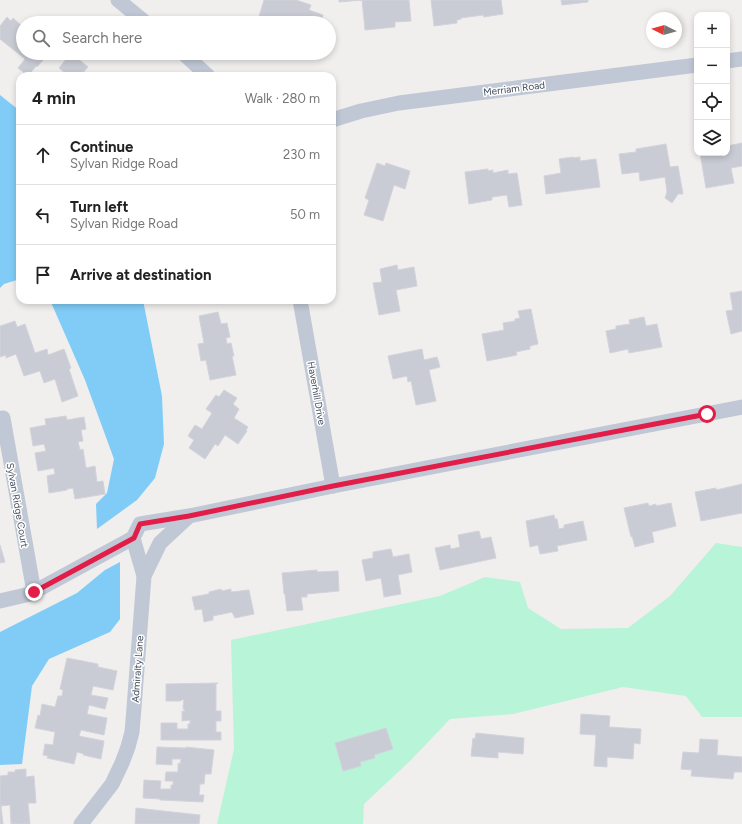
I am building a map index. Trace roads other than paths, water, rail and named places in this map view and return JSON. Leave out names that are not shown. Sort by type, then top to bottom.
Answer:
[{"type":"street","points":[[118,0],[137,16]]},
{"type":"street","points":[[730,61],[742,59]]},
{"type":"street","points":[[191,60],[204,72]]},
{"type":"street","name":"Merriam Road","points":[[336,119],[361,111],[399,103],[694,65]]},
{"type":"street","name":"Haverhill Drive","points":[[301,304],[333,486]]},
{"type":"street","points":[[144,576],[134,538],[140,524],[189,516],[333,486],[742,407]]},
{"type":"street","name":"Sylvan Ridge Court","points":[[3,418],[34,592]]},
{"type":"street","name":"Admiralty Lane","points":[[81,824],[112,784],[128,747],[132,732],[144,576],[160,543],[189,516]]},
{"type":"street","points":[[0,601],[21,597],[34,592],[134,538]]},
{"type":"water","points":[[0,95],[16,108],[16,280],[4,284],[0,288]]},
{"type":"water","points":[[52,304],[144,304],[162,396],[164,444],[155,478],[137,500],[97,529],[96,504],[107,493],[114,459],[85,380]]},
{"type":"water","points":[[120,562],[120,619],[110,632],[49,659],[32,686],[22,764],[0,765],[0,632],[77,593],[105,570]]}]
